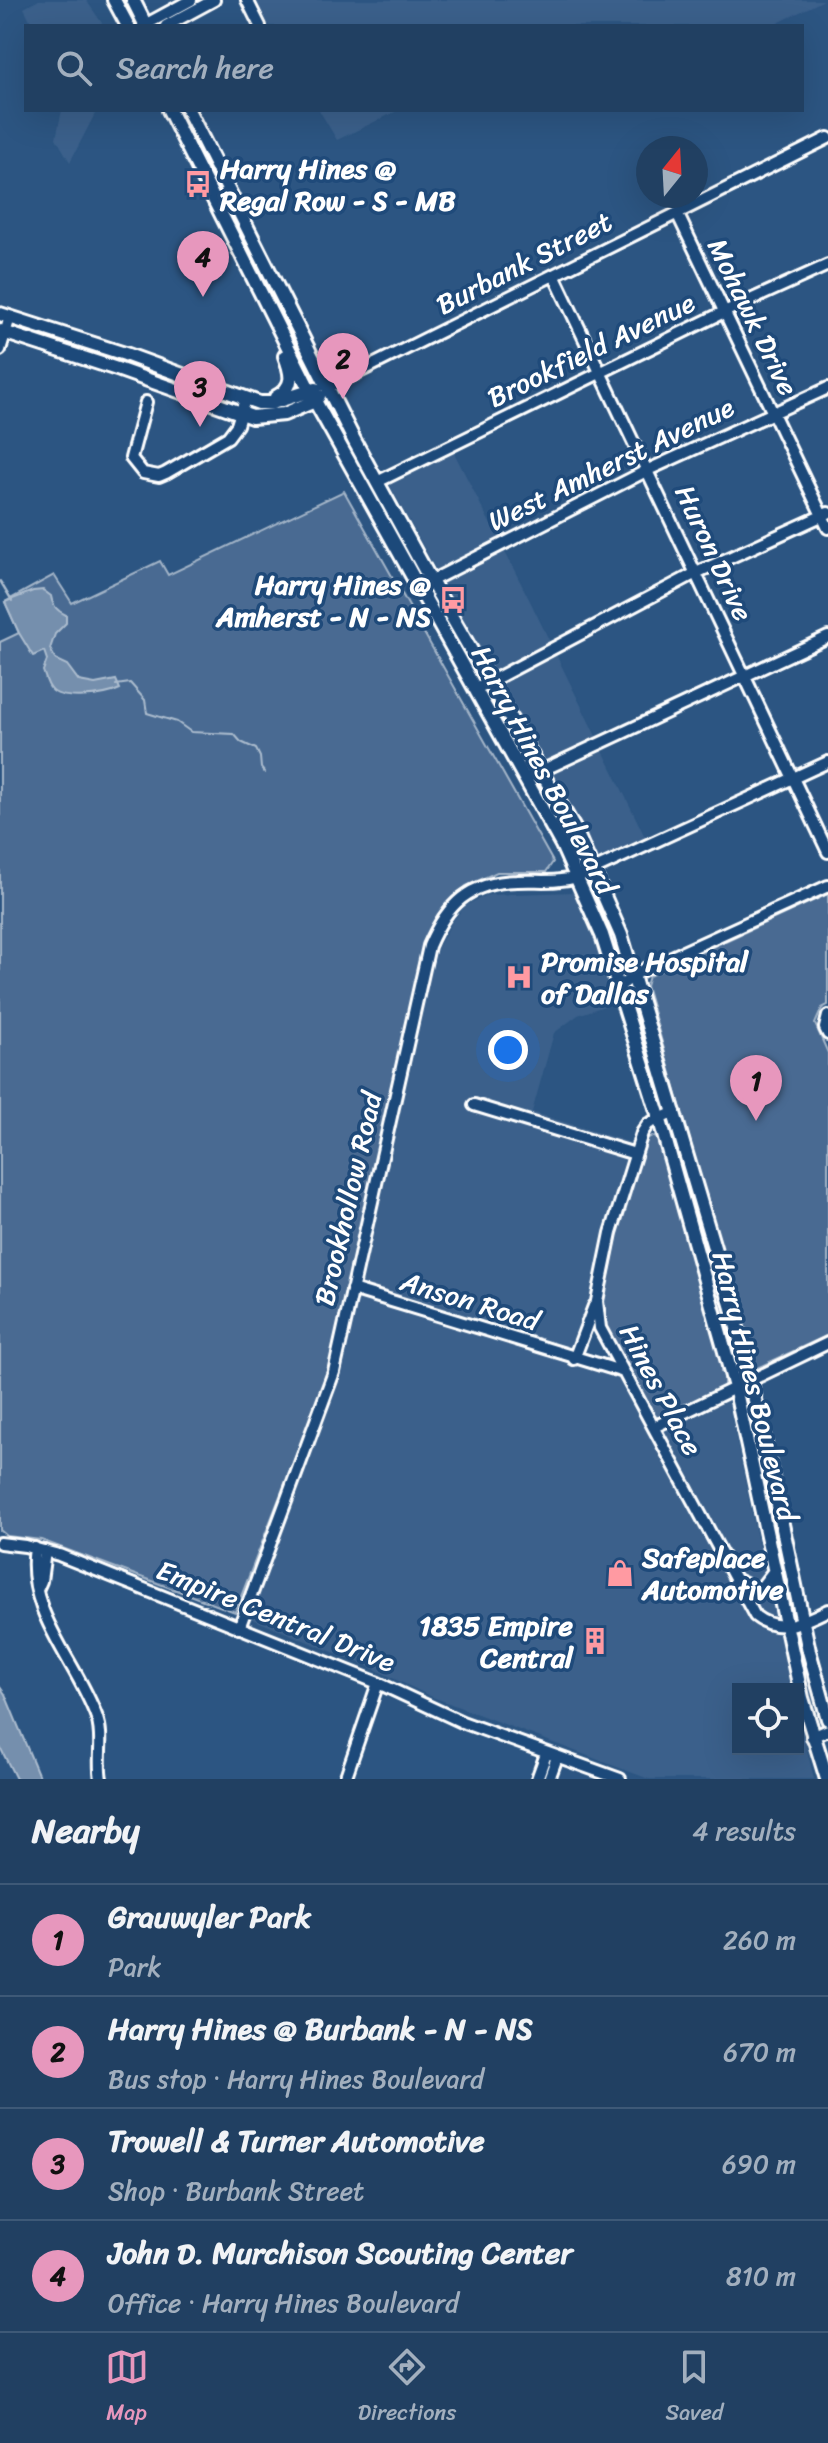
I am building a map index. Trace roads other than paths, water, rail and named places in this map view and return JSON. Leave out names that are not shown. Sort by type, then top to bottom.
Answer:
[{"type":"main road","points":[[114,0],[127,24]]},
{"type":"main road","points":[[133,0],[145,24]]},
{"type":"main road","name":"Harry Hines Boulevard","points":[[170,112],[312,396],[526,778],[578,877],[620,986],[735,1387],[812,1737],[827,1779]]},
{"type":"main road","name":"Harry Hines Boulevard","points":[[189,112],[278,294],[377,482],[576,832],[594,870],[634,975],[750,1379],[803,1621],[828,1719]]},
{"type":"main road","points":[[219,210],[235,203]]},
{"type":"main road","points":[[251,273],[263,275],[278,294]]},
{"type":"main road","points":[[5,316],[103,347],[245,399],[263,403],[312,396]]},
{"type":"main road","points":[[263,403],[285,392],[291,380],[277,326]]},
{"type":"main road","points":[[3,332],[241,415],[265,418],[304,413],[328,425]]},
{"type":"main road","points":[[98,363],[103,347]]},
{"type":"main road","points":[[153,383],[162,381],[191,387],[201,383]]},
{"type":"main road","points":[[284,414],[327,388]]},
{"type":"main road","points":[[760,1495],[776,1492]]},
{"type":"main road","points":[[736,1581],[753,1589],[762,1588],[775,1571]]},
{"type":"street","points":[[147,24],[191,0]]},
{"type":"street","points":[[170,24],[214,0]]},
{"type":"street","points":[[247,0],[259,24]]},
{"type":"street","name":"Burbank Street","points":[[327,388],[828,138]]},
{"type":"street","name":"Mohawk Drive","points":[[677,213],[773,414],[825,514],[828,528]]},
{"type":"street","name":"Brookfield Avenue","points":[[377,482],[724,312],[828,265]]},
{"type":"street","name":"Huron Drive","points":[[554,275],[828,852]]},
{"type":"street","points":[[0,350],[5,316]]},
{"type":"street","name":"West Amherst Avenue","points":[[417,588],[648,470],[828,388]]},
{"type":"street","points":[[146,402],[131,458],[137,467],[150,475],[166,473],[217,446],[234,431],[245,399]]},
{"type":"street","points":[[476,689],[696,573],[825,514]]},
{"type":"street","points":[[526,778],[828,637]]},
{"type":"street","name":"Brookhollow Road","points":[[239,1628],[334,1372],[429,946],[441,919],[466,894],[491,883],[562,882],[578,877],[828,762]]},
{"type":"street","points":[[620,986],[634,975],[828,886]]},
{"type":"street","points":[[828,1016],[825,1028],[828,1034]]},
{"type":"street","points":[[474,1105],[635,1154]]},
{"type":"street","points":[[659,1117],[675,1112]]},
{"type":"street","name":"Hines Place","points":[[659,1117],[646,1126],[615,1216],[597,1301],[600,1328],[755,1616],[771,1626],[786,1626]]},
{"type":"street","name":"Anson Road","points":[[352,1289],[624,1372]]},
{"type":"street","points":[[574,1359],[597,1301]]},
{"type":"street","points":[[654,1427],[828,1343]]},
{"type":"street","name":"Empire Central Drive","points":[[0,1543],[40,1549],[378,1683],[462,1722],[620,1779]]},
{"type":"street","points":[[40,1549],[34,1581],[50,1626],[98,1720],[101,1779]]},
{"type":"street","points":[[786,1626],[828,1610]]},
{"type":"street","points":[[345,1779],[378,1683]]},
{"type":"street","points":[[812,1737],[828,1730]]},
{"type":"street","points":[[537,1779],[551,1755]]},
{"type":"street","points":[[549,1779],[551,1755]]},
{"type":"waterway","points":[[0,581],[12,601]]},
{"type":"waterway","points":[[116,685],[130,683],[145,700],[147,713],[177,722],[191,732],[234,734],[241,742],[256,749],[265,773]]},
{"type":"place","name":"Harry Hines @ Regal Row - S - MB","points":[[198,184]]},
{"type":"place","name":"John D. Murchison Scouting Center","points":[[203,297]]},
{"type":"place","name":"Harry Hines @ Burbank - N - NS","points":[[343,399]]},
{"type":"place","name":"Trowell & Turner Automotive","points":[[200,427]]},
{"type":"place","name":"Harry Hines @ Amherst - N - NS","points":[[453,600]]},
{"type":"place","name":"Promise Hospital of Dallas","points":[[519,977]]},
{"type":"place","name":"Grauwyler Park","points":[[756,1121]]},
{"type":"place","name":"Safeplace Automotive","points":[[620,1573]]},
{"type":"place","name":"1835 Empire Central","points":[[595,1641]]}]
